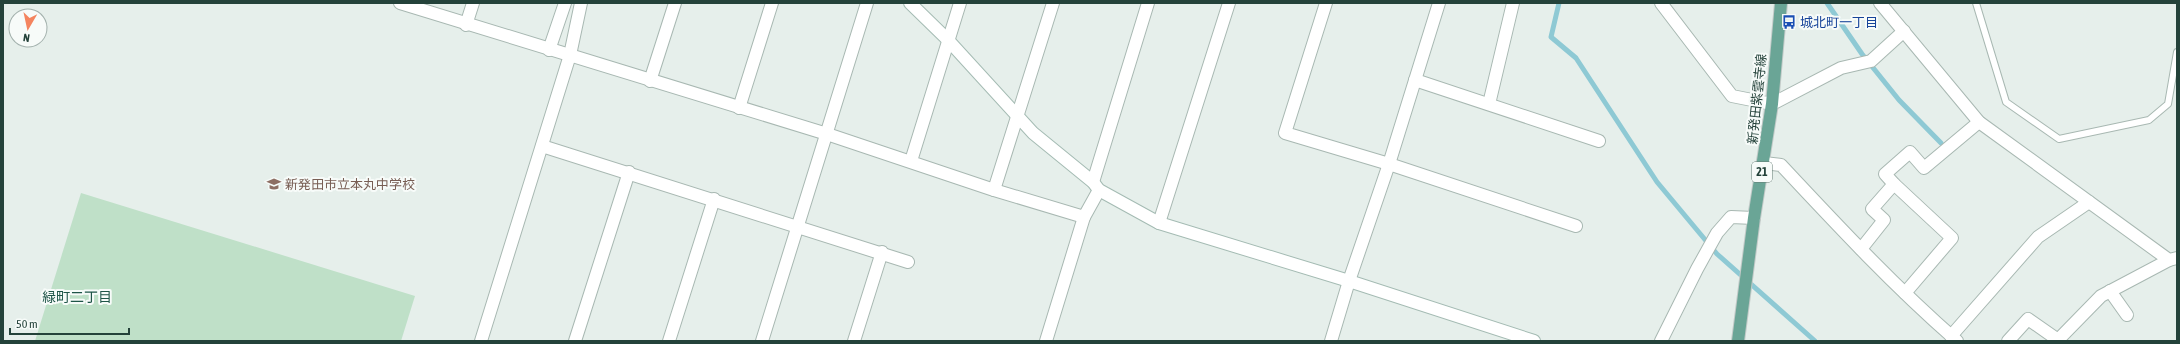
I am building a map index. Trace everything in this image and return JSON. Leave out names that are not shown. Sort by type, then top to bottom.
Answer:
[{"type":"main road","name":"新発田紫雲寺線","points":[[1738,341],[1754,218],[1764,163],[1772,104],[1781,3]]},
{"type":"street","points":[[400,3],[466,25],[827,134],[912,161],[994,190],[1084,217]]},
{"type":"street","points":[[466,25],[473,3]]},
{"type":"street","points":[[549,50],[565,3]]},
{"type":"street","points":[[481,341],[570,56],[582,3]]},
{"type":"street","points":[[650,81],[674,3]]},
{"type":"street","points":[[740,108],[772,3]]},
{"type":"street","points":[[762,341],[867,3]]},
{"type":"street","points":[[910,3],[948,40],[1018,114],[1033,133],[1096,186],[1160,223],[1349,281],[1534,341]]},
{"type":"street","points":[[912,161],[960,3]]},
{"type":"street","points":[[994,190],[1052,3]]},
{"type":"street","points":[[1046,341],[1084,217],[1096,186],[1148,3]]},
{"type":"street","points":[[1160,223],[1229,3]]},
{"type":"street","points":[[1326,3],[1285,133],[1389,164],[1576,226]]},
{"type":"street","points":[[1331,341],[1349,281],[1389,164],[1439,3]]},
{"type":"street","points":[[1489,104],[1513,3]]},
{"type":"street","points":[[1661,3],[1732,96],[1772,104],[1841,68],[1870,61],[1904,31]]},
{"type":"street","points":[[1880,3],[1979,122],[2089,202],[2173,259],[2101,296],[2058,340],[2028,319],[2008,341]]},
{"type":"street","points":[[1415,80],[1599,142]]},
{"type":"street","points":[[1905,293],[1952,238],[1885,174],[1910,152],[1924,168],[1979,122]]},
{"type":"street","points":[[542,146],[714,198],[882,252],[908,262]]},
{"type":"street","points":[[1764,163],[1781,165],[1861,250],[1954,339],[2038,236],[2089,202]]},
{"type":"street","points":[[574,341],[629,172]]},
{"type":"street","points":[[1861,250],[1884,220],[1872,209],[1894,184]]},
{"type":"street","points":[[669,341],[714,198]]},
{"type":"street","points":[[1661,341],[1697,269],[1717,234],[1731,217],[1754,218]]},
{"type":"street","points":[[854,341],[882,252]]},
{"type":"street","points":[[2110,291],[2127,315]]},
{"type":"lane","points":[[1976,3],[2006,102],[2059,139],[2149,120],[2168,104],[2177,52]]},
{"type":"green space","points":[[81,193],[415,296],[401,341],[35,341]]},
{"type":"waterway","points":[[1559,3],[1551,37],[1576,58],[1657,182],[1717,254],[1815,341]]},
{"type":"waterway","points":[[1827,3],[1862,54],[1899,100],[1941,143]]},
{"type":"place","name":"城北町一丁目","points":[[1789,22]]},
{"type":"place","name":"新発田市立本丸中学校","points":[[274,184]]},
{"type":"district","name":"緑町二丁目","points":[[77,297]]}]
